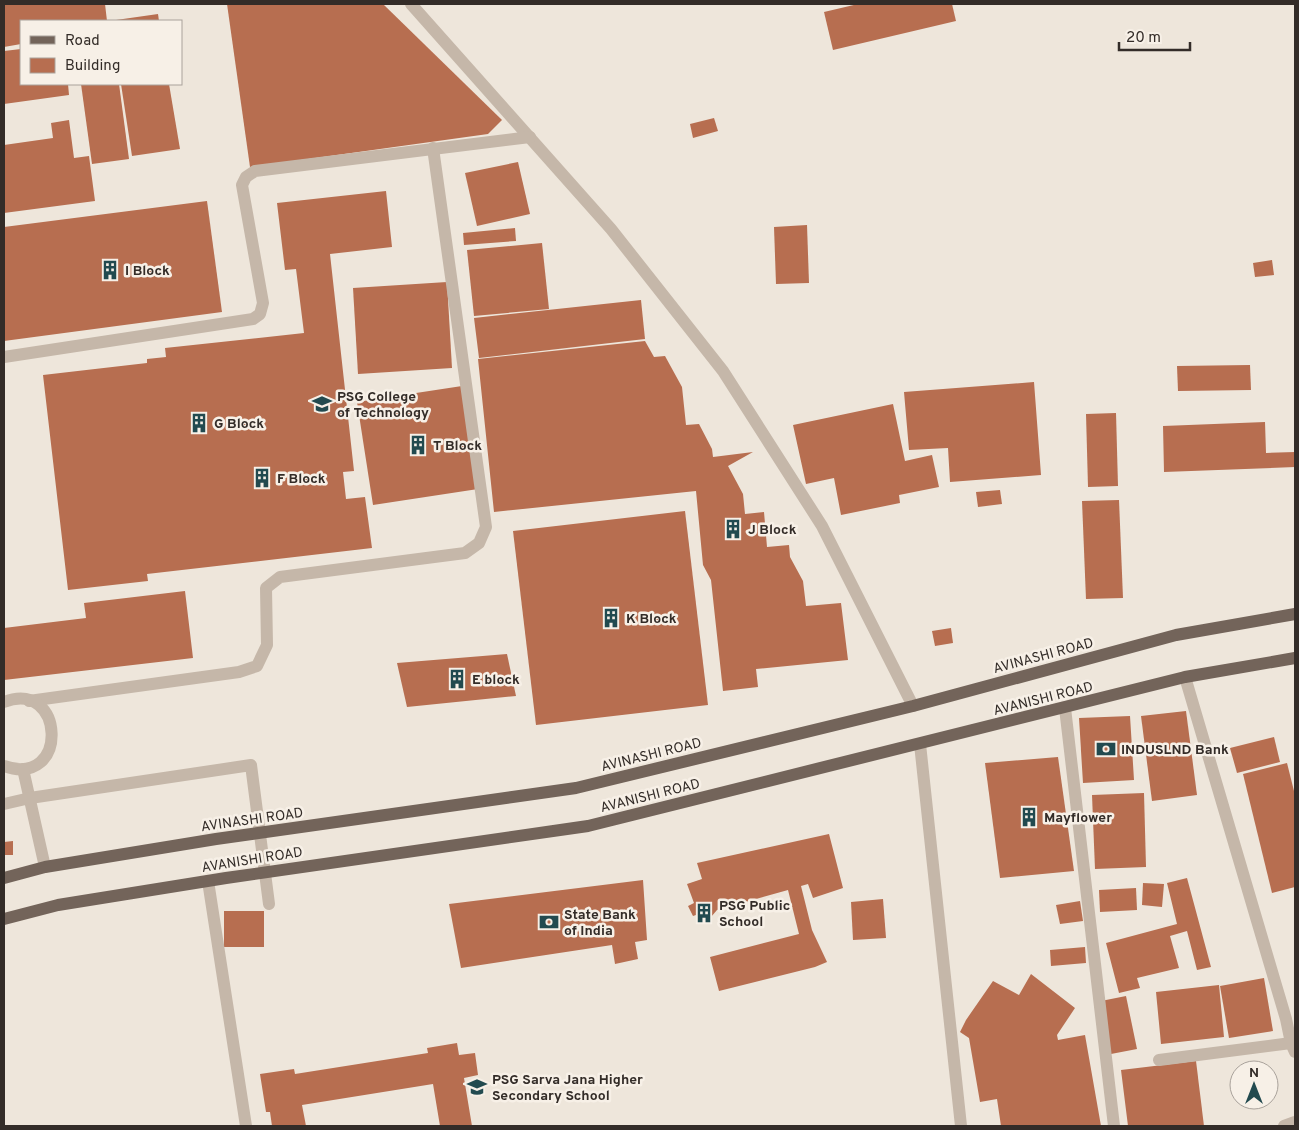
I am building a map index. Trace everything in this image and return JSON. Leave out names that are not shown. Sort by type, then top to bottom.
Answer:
[{"type":"main road","name":"AVINASHI ROAD","points":[[4,878],[45,867],[216,839],[576,788],[913,706],[1176,635],[1295,614]]},
{"type":"main road","name":"AVANISHI ROAD","points":[[4,920],[58,905],[208,881],[588,826],[1185,678],[1295,658]]},
{"type":"street","points":[[412,4],[611,230],[723,371],[822,526],[913,706]]},
{"type":"street","points":[[4,357],[253,320],[260,314],[263,303],[242,185],[246,177],[255,171],[433,148],[530,138]]},
{"type":"street","points":[[29,701],[239,672],[257,666],[267,645],[266,588],[280,577],[464,553],[479,543],[486,527],[433,148]]},
{"type":"street","points":[[1159,1060],[1293,1047],[1291,1018],[1185,678]]},
{"type":"street","points":[[4,702],[18,699],[40,706],[52,726],[53,738],[50,749],[44,759],[23,770],[4,766]]},
{"type":"street","points":[[1065,708],[1114,1126]]},
{"type":"street","points":[[920,744],[961,1126]]},
{"type":"street","points":[[4,804],[30,798],[251,766],[269,904]]},
{"type":"street","points":[[23,770],[45,867]]},
{"type":"street","points":[[208,881],[246,1126]]},
{"type":"street","points":[[1284,1126],[1295,1122]]},
{"type":"building","points":[[4,4],[105,4],[107,20],[20,20],[20,44],[4,47]]},
{"type":"building","points":[[227,4],[383,4],[502,120],[488,134],[250,167]]},
{"type":"building","points":[[858,4],[952,4],[956,21],[833,50],[824,12]]},
{"type":"building","points":[[158,14],[159,20],[116,20]]},
{"type":"building","points":[[20,49],[20,85],[68,85],[69,95],[4,104],[4,51]]},
{"type":"building","points":[[81,85],[119,85],[129,159],[92,164]]},
{"type":"building","points":[[121,85],[169,85],[180,149],[132,156]]},
{"type":"building","points":[[714,118],[718,131],[693,138],[690,124]]},
{"type":"building","points":[[69,120],[74,158],[89,156],[95,201],[4,213],[4,145],[53,138],[51,123]]},
{"type":"building","points":[[518,162],[530,214],[477,226],[465,173]]},
{"type":"building","name":"G Block","points":[[386,191],[392,247],[330,254],[354,471],[343,472],[346,499],[365,497],[372,548],[147,574],[148,581],[68,590],[43,375],[147,363],[147,359],[166,357],[165,348],[304,333],[296,269],[285,270],[277,203]]},
{"type":"building","name":"I Block","points":[[207,201],[222,312],[4,341],[4,227]]},
{"type":"building","points":[[807,225],[809,283],[776,284],[774,227]]},
{"type":"building","points":[[515,228],[516,241],[464,245],[463,233]]},
{"type":"building","points":[[542,243],[549,309],[474,316],[467,250]]},
{"type":"building","points":[[1272,260],[1274,275],[1255,277],[1253,263]]},
{"type":"building","points":[[447,282],[452,368],[358,374],[353,288]]},
{"type":"building","points":[[641,300],[645,339],[479,358],[474,318]]},
{"type":"building","name":"J Block","points":[[645,341],[654,357],[665,356],[682,387],[686,425],[699,424],[712,449],[713,457],[753,452],[728,466],[743,494],[745,514],[764,512],[767,547],[789,545],[790,557],[803,581],[806,606],[841,603],[848,660],[756,669],[758,687],[723,691],[711,580],[703,565],[696,491],[494,512],[478,359]]},
{"type":"building","points":[[1250,365],[1251,390],[1178,391],[1177,366]]},
{"type":"building","points":[[1034,382],[1041,475],[950,482],[948,448],[909,450],[904,392]]},
{"type":"building","name":"T Block","points":[[462,386],[478,489],[373,505],[357,402]]},
{"type":"building","points":[[893,404],[905,461],[932,455],[939,487],[899,495],[900,503],[841,515],[834,478],[806,484],[793,425]]},
{"type":"building","points":[[1116,413],[1118,486],[1088,487],[1086,414]]},
{"type":"building","points":[[1265,422],[1266,453],[1295,452],[1295,467],[1164,472],[1163,426]]},
{"type":"building","points":[[1000,490],[1002,504],[978,507],[976,492]]},
{"type":"building","points":[[1119,500],[1123,598],[1086,599],[1082,501]]},
{"type":"building","name":"K Block","points":[[685,511],[708,705],[536,725],[513,531]]},
{"type":"building","points":[[185,591],[193,658],[4,680],[4,628],[86,618],[84,603]]},
{"type":"building","points":[[951,628],[953,643],[935,646],[932,631]]},
{"type":"building","name":"E block","points":[[507,654],[516,696],[407,707],[397,663]]},
{"type":"building","points":[[1186,711],[1197,795],[1152,801],[1141,716]]},
{"type":"building","name":"INDUSLND Bank","points":[[1130,716],[1134,780],[1083,783],[1079,718]]},
{"type":"building","points":[[1274,737],[1280,762],[1237,773],[1230,748]]},
{"type":"building","name":"Mayflower","points":[[1058,757],[1074,871],[1000,878],[985,763]]},
{"type":"building","points":[[1287,763],[1295,795],[1295,887],[1272,893],[1243,774]]},
{"type":"building","points":[[1144,793],[1146,867],[1095,869],[1092,795]]},
{"type":"building","name":"PSG Public School","points":[[829,834],[843,888],[813,898],[808,884],[801,886],[812,930],[827,962],[815,967],[719,991],[710,957],[799,934],[788,890],[717,910],[705,924],[696,915],[693,916],[688,906],[694,903],[687,884],[702,879],[697,863]]},
{"type":"building","points":[[13,841],[13,855],[4,855],[4,842]]},
{"type":"building","points":[[1187,878],[1211,967],[1197,970],[1187,931],[1170,936],[1179,968],[1137,978],[1140,988],[1119,993],[1106,943],[1177,924],[1167,883]]},
{"type":"building","name":"State Bank of India","points":[[643,880],[647,940],[635,942],[638,959],[615,964],[612,945],[461,968],[449,904]]},
{"type":"building","points":[[1143,883],[1164,884],[1162,907],[1142,905]]},
{"type":"building","points":[[1136,888],[1137,910],[1100,912],[1099,890]]},
{"type":"building","points":[[883,899],[886,938],[853,940],[851,902]]},
{"type":"building","points":[[1080,901],[1083,921],[1060,924],[1056,905]]},
{"type":"building","points":[[224,911],[264,911],[264,947],[224,947]]},
{"type":"building","points":[[1085,947],[1086,963],[1051,966],[1050,950]]},
{"type":"building","points":[[1031,974],[1075,1008],[1057,1035],[1058,1040],[1085,1035],[1101,1126],[1001,1126],[997,1099],[980,1102],[969,1038],[960,1032],[993,981],[1019,995]]},
{"type":"building","points":[[1264,978],[1273,1031],[1229,1038],[1220,986]]},
{"type":"building","points":[[1219,985],[1224,1037],[1161,1044],[1156,992]]},
{"type":"building","points":[[1126,996],[1137,1049],[1111,1054],[1101,1001]]},
{"type":"building","points":[[457,1043],[459,1055],[475,1053],[478,1075],[464,1078],[472,1126],[440,1126],[433,1084],[302,1105],[306,1126],[272,1126],[270,1112],[266,1112],[260,1074],[294,1069],[295,1074],[428,1053],[427,1048]]},
{"type":"building","points":[[1196,1061],[1204,1126],[1128,1126],[1121,1070]]},
{"type":"place","name":"I Block","points":[[110,270]]},
{"type":"place","name":"PSG College of Technology","points":[[322,404]]},
{"type":"place","name":"G Block","points":[[199,423]]},
{"type":"place","name":"T Block","points":[[418,445]]},
{"type":"place","name":"F Block","points":[[262,478]]},
{"type":"place","name":"J Block","points":[[733,529]]},
{"type":"place","name":"K Block","points":[[611,618]]},
{"type":"place","name":"E block","points":[[457,679]]},
{"type":"place","name":"INDUSLND Bank","points":[[1106,749]]},
{"type":"place","name":"Mayflower","points":[[1029,817]]},
{"type":"place","name":"PSG Public School","points":[[704,913]]},
{"type":"place","name":"State Bank of India","points":[[549,922]]},
{"type":"place","name":"PSG Sarva Jana Higher Secondary School","points":[[477,1087]]}]
